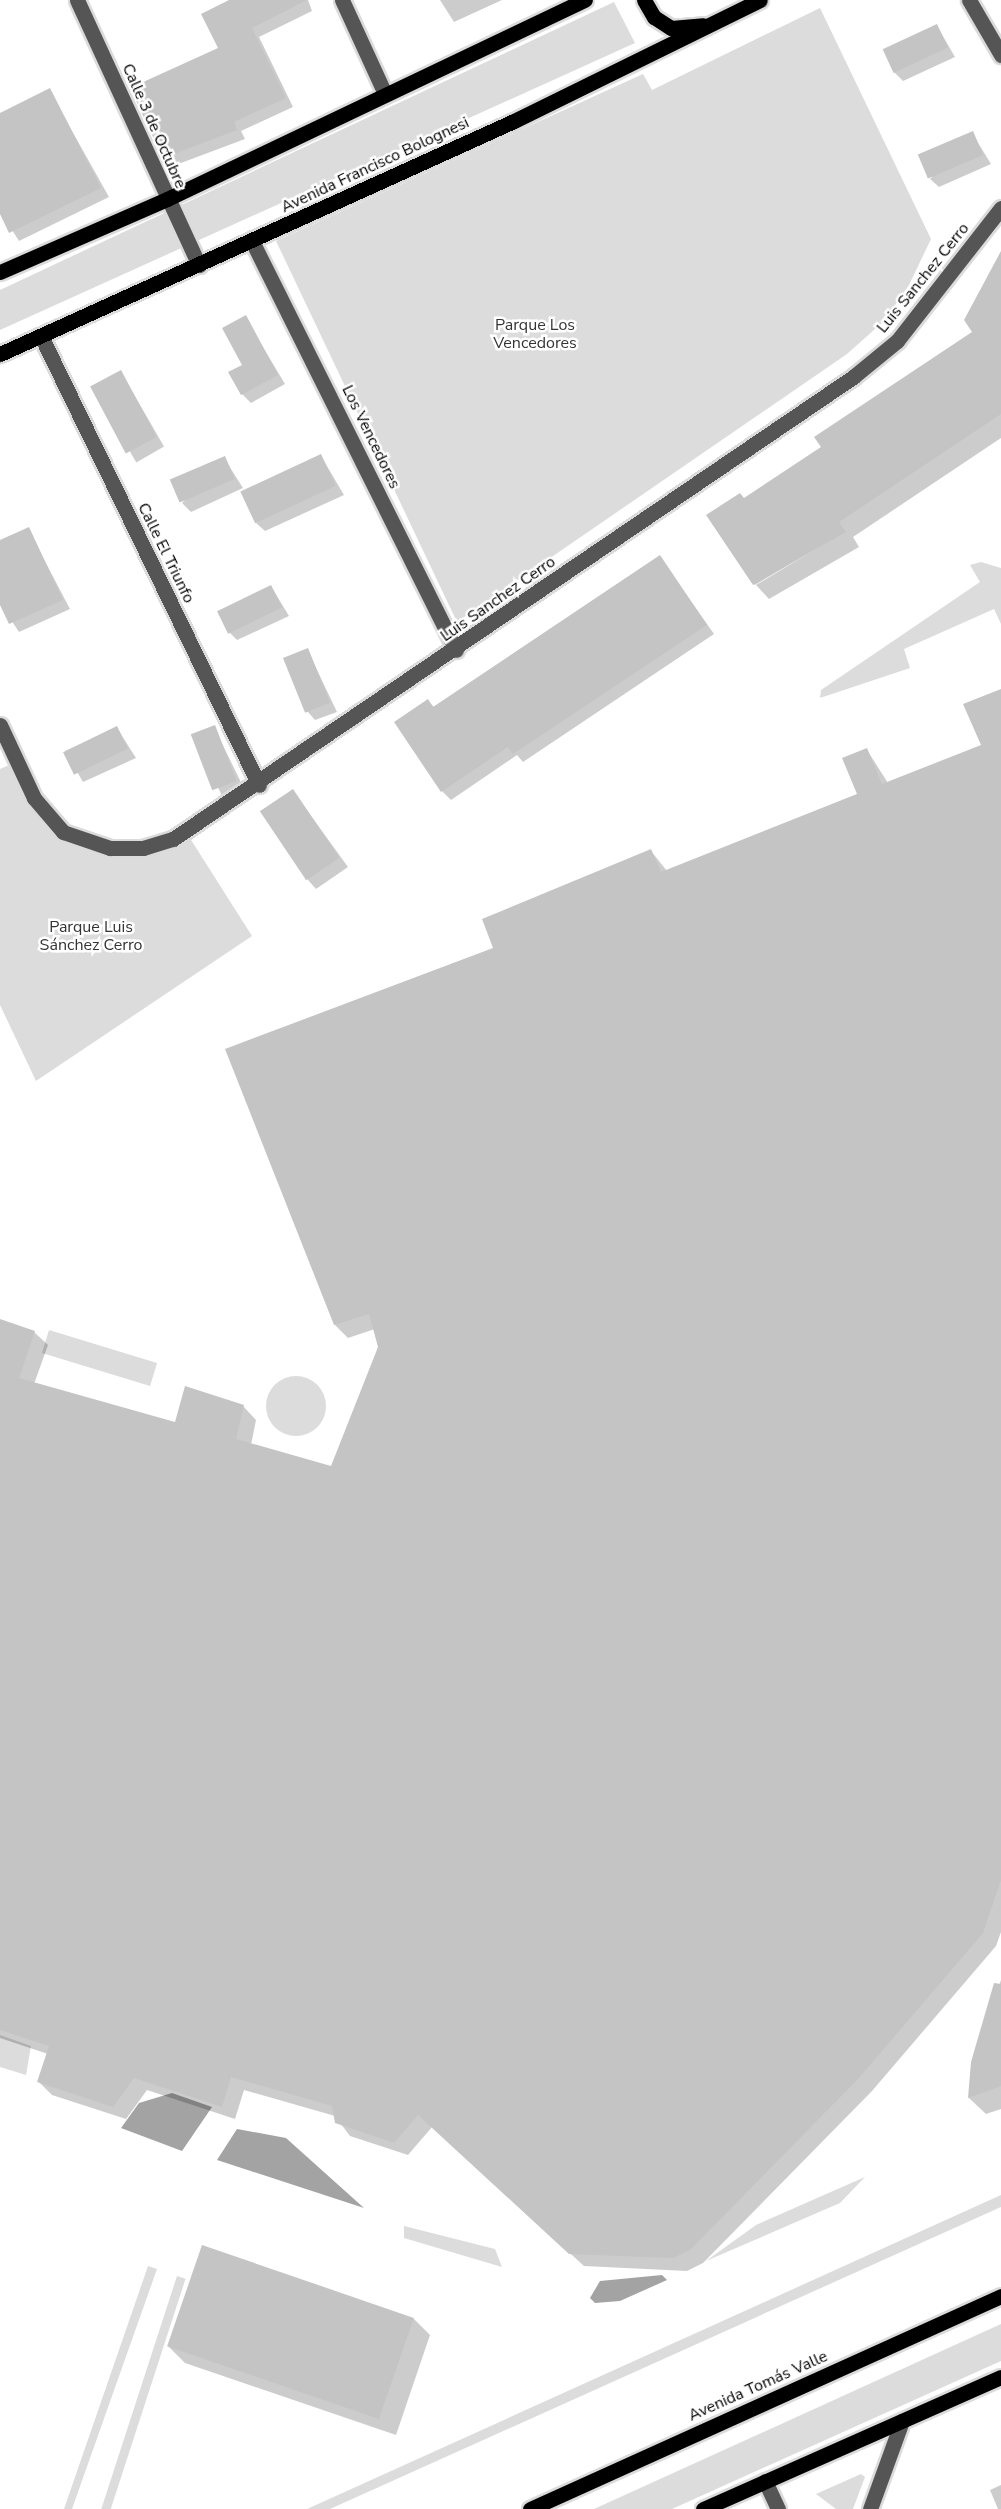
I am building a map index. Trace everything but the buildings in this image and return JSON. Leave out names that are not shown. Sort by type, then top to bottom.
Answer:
[{"type":"main road","points":[[0,272],[167,199],[585,0]]},
{"type":"main road","points":[[644,0],[654,17],[671,28],[711,24]]},
{"type":"main road","name":"Avenida Francisco Bolognesi","points":[[0,354],[199,266],[760,0]]},
{"type":"main road","name":"Avenida Tomás Valle","points":[[530,2509],[1001,2296]]},
{"type":"main road","points":[[703,2509],[1001,2377]]},
{"type":"street","name":"Calle 3 de Octubre","points":[[77,0],[199,266]]},
{"type":"street","points":[[342,0],[385,94]]},
{"type":"street","points":[[969,0],[1001,55]]},
{"type":"street","name":"Luis Sanchez Cerro","points":[[0,725],[44,813],[63,832],[94,846],[143,848],[167,841],[259,785],[884,353],[1001,208]]},
{"type":"street","name":"Los Vencedores","points":[[252,241],[456,650]]},
{"type":"street","name":"Calle El Triunfo","points":[[41,336],[259,785]]},
{"type":"street","points":[[870,2509],[902,2421]]},
{"type":"street","points":[[765,2481],[778,2509]]},
{"type":"green space","points":[[614,2],[635,43],[0,330],[0,290]]},
{"type":"green space","name":"Parque Los Vencedores","points":[[820,8],[931,239],[909,285],[884,321],[847,354],[457,622],[276,241],[643,74],[652,90]]},
{"type":"green space","points":[[981,562],[1001,568],[1001,624],[994,609],[904,649],[910,668],[820,698],[821,690],[980,582],[970,565]]},
{"type":"green space","name":"Parque Luis Sánchez Cerro","points":[[16,762],[53,823],[109,848],[186,832],[252,936],[36,1081],[0,1005],[0,769]]},
{"type":"green space","points":[[49,1330],[157,1363],[150,1386],[42,1353]]},
{"type":"green space","points":[[296,1376],[317,1385],[326,1406],[317,1427],[296,1436],[275,1427],[266,1406],[275,1385]]},
{"type":"green space","points":[[0,2035],[31,2046],[26,2075],[0,2067]]},
{"type":"green space","points":[[865,2177],[840,2203],[706,2261],[756,2225]]},
{"type":"green space","points":[[1001,2195],[1001,2207],[330,2509],[307,2509]]},
{"type":"green space","points":[[404,2226],[495,2249],[502,2267],[404,2238]]},
{"type":"green space","points":[[148,2266],[157,2269],[72,2509],[64,2509]]},
{"type":"green space","points":[[177,2276],[186,2279],[111,2509],[101,2509]]},
{"type":"green space","points":[[1001,2324],[1001,2361],[672,2509],[594,2509]]},
{"type":"green space","points":[[861,2474],[865,2477],[853,2509],[836,2509],[816,2494]]},
{"type":"shaded area","points":[[172,2093],[212,2107],[182,2151],[121,2128],[139,2103]]},
{"type":"shaded area","points":[[237,2129],[286,2138],[364,2208],[217,2160]]},
{"type":"shaded area","points":[[662,2275],[667,2280],[620,2301],[595,2303],[590,2298],[600,2281]]}]
